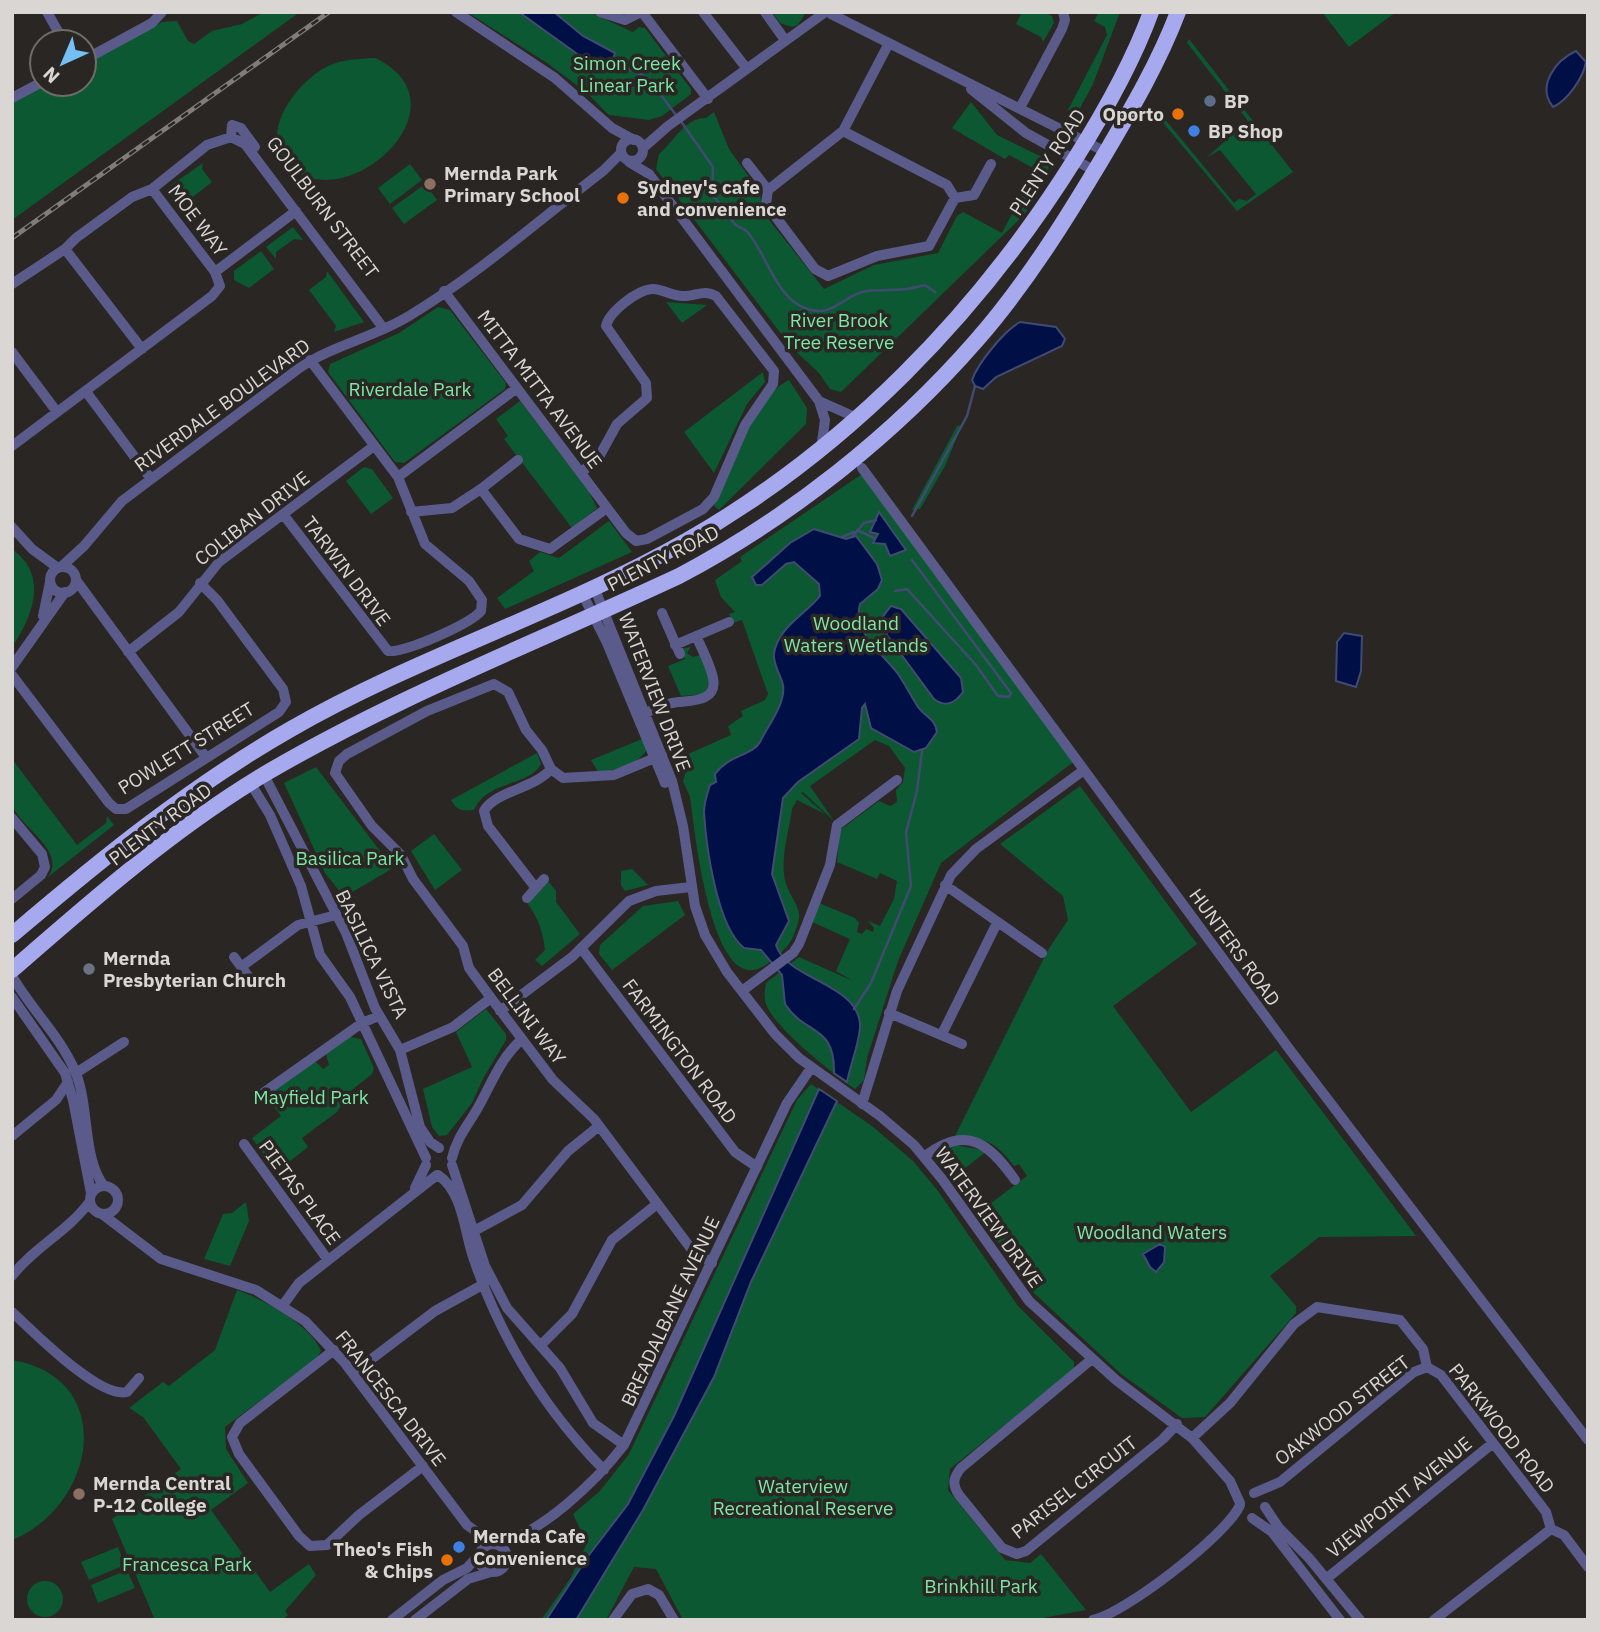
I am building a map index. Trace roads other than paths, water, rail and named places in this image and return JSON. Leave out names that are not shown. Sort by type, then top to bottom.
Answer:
[{"type":"highway","name":"PLENTY ROAD","points":[[12,935],[189,794],[289,730],[431,657],[588,590],[687,541],[736,510],[821,449],[857,418],[966,312],[1030,228],[1087,141],[1125,73],[1151,12]]},
{"type":"highway","name":"PLENTY ROAD","points":[[12,970],[128,873],[258,779],[350,727],[599,614],[726,551],[824,482],[888,428],[977,340],[1039,257],[1107,152],[1148,79],[1178,12]]},
{"type":"street","points":[[47,12],[55,28]]},
{"type":"street","points":[[98,52],[147,26],[162,12]]},
{"type":"street","points":[[456,12],[555,78],[612,128],[639,145],[649,174]]},
{"type":"street","points":[[600,12],[625,20],[641,12],[708,99]]},
{"type":"street","points":[[703,12],[747,69]]},
{"type":"street","points":[[765,12],[785,40]]},
{"type":"street","points":[[799,29],[810,12]]},
{"type":"street","points":[[848,12],[862,28]]},
{"type":"street","points":[[1020,108],[1062,29],[1063,12]]},
{"type":"street","points":[[624,156],[624,142],[639,145],[663,130],[799,29],[829,13],[1107,152]]},
{"type":"street","points":[[889,43],[843,131],[768,190],[765,198],[768,207],[816,269],[828,276],[877,256],[929,246],[955,198]]},
{"type":"street","points":[[958,79],[1026,133],[1095,171]]},
{"type":"street","points":[[12,98],[28,89]]},
{"type":"street","points":[[207,145],[231,137],[232,125]]},
{"type":"street","points":[[12,284],[51,258],[67,252],[81,235],[132,197],[152,188],[232,125]]},
{"type":"street","name":"GOULBURN STREET","points":[[232,125],[241,128],[387,328]]},
{"type":"street","points":[[612,128],[624,156],[649,174],[819,401],[825,420],[821,449]]},
{"type":"street","points":[[843,131],[947,185],[955,198]]},
{"type":"street","name":"GOULBURN STREET","points":[[231,137],[245,144],[387,328]]},
{"type":"street","points":[[624,156],[639,159],[639,145]]},
{"type":"street","name":"RIVERDALE BOULEVARD","points":[[60,567],[84,546],[111,512],[310,360],[341,344],[387,328],[444,291],[624,156]]},
{"type":"street","points":[[747,163],[768,190]]},
{"type":"street","points":[[955,198],[974,195],[991,164]]},
{"type":"street","name":"MOE WAY","points":[[152,188],[215,272]]},
{"type":"street","points":[[12,446],[57,412],[89,395],[95,382],[216,293],[220,281],[215,272],[296,211]]},
{"type":"street","points":[[67,252],[142,349]]},
{"type":"street","name":"MITTA MITTA AVENUE","points":[[444,291],[626,533],[639,541],[703,509],[714,498],[738,438],[773,384],[775,375],[771,366],[716,296],[706,292],[676,296],[648,289],[608,318],[608,331],[646,383],[648,394],[644,401],[617,424],[600,455],[581,472]]},
{"type":"street","points":[[12,352],[57,412]]},
{"type":"street","name":"TARWIN DRIVE","points":[[283,514],[382,646],[392,652],[470,620],[483,607],[482,600],[469,581],[425,544],[398,477],[310,360]]},
{"type":"street","points":[[398,477],[517,388]]},
{"type":"street","points":[[89,395],[151,479]]},
{"type":"street","points":[[819,401],[857,418]]},
{"type":"street","name":"COLIBAN DRIVE","points":[[128,652],[172,618],[219,562],[374,446]]},
{"type":"street","points":[[411,512],[452,508],[518,460]]},
{"type":"street","name":"HUNTERS ROAD","points":[[862,468],[1424,1230],[1588,1440]]},
{"type":"street","points":[[481,489],[519,539],[546,548],[555,546],[607,508]]},
{"type":"street","points":[[12,527],[32,550],[56,590],[83,598],[94,607]]},
{"type":"street","name":"RIVERDALE BOULEVARD","points":[[75,577],[84,546]]},
{"type":"street","points":[[32,550],[60,567],[71,569],[94,607],[205,756]]},
{"type":"street","points":[[42,622],[50,581],[60,567]]},
{"type":"street","points":[[12,667],[75,577]]},
{"type":"street","name":"POWLETT STREET","points":[[12,675],[116,809],[132,806],[205,756],[279,712],[286,702],[283,689],[200,583]]},
{"type":"street","name":"WATERVIEW DRIVE","points":[[588,590],[680,810],[691,887],[705,934],[742,991],[781,1040],[811,1068],[899,1131],[924,1157],[1023,1295],[1092,1359],[1192,1438],[1230,1481],[1240,1504]]},
{"type":"street","name":"POWLETT STREET","points":[[194,593],[225,612]]},
{"type":"street","points":[[662,613],[677,650],[696,636],[729,622]]},
{"type":"street","points":[[641,715],[672,703],[699,701],[711,690],[713,677],[696,636]]},
{"type":"street","name":"BELLINI WAY","points":[[551,769],[542,750],[526,730],[508,692],[499,684],[481,688],[427,711],[347,754],[336,765],[336,777],[383,840],[401,855],[413,878],[463,946],[469,968],[553,1080],[583,1107],[599,1126],[688,1244],[713,1260]]},
{"type":"street","points":[[535,887],[488,826],[484,816],[491,802],[537,782],[551,769],[563,778],[596,778],[614,775],[658,756]]},
{"type":"street","points":[[862,1104],[908,961],[944,885],[976,849],[1084,770]]},
{"type":"street","name":"BASILICA VISTA","points":[[258,779],[336,915],[379,1016],[400,1051],[420,1126],[430,1142],[439,1148]]},
{"type":"street","name":"BASILICA VISTA","points":[[258,779],[270,815],[296,874],[320,955],[350,997],[426,1162]]},
{"type":"street","points":[[742,991],[793,953],[830,865],[837,825],[897,780]]},
{"type":"street","points":[[12,818],[46,863],[41,875],[12,899]]},
{"type":"street","points":[[527,898],[544,879]]},
{"type":"street","points":[[944,885],[1042,953]]},
{"type":"street","points":[[500,1011],[581,948],[629,901],[656,891],[691,887]]},
{"type":"street","points":[[234,957],[245,971],[289,929],[336,915]]},
{"type":"street","points":[[942,1034],[997,923]]},
{"type":"street","name":"FARMINGTON ROAD","points":[[581,948],[735,1152],[757,1167]]},
{"type":"street","points":[[12,976],[64,1049],[72,1078],[86,1109],[94,1171],[104,1186],[116,1193],[116,1206],[127,1234]]},
{"type":"street","points":[[12,997],[72,1078],[73,1100],[90,1197],[101,1214]]},
{"type":"street","points":[[400,1051],[453,1027],[491,998]]},
{"type":"street","points":[[890,1013],[962,1044]]},
{"type":"street","points":[[263,1093],[362,1023],[379,1016]]},
{"type":"street","points":[[283,1304],[299,1283],[414,1191],[447,1172],[460,1133],[505,1056],[522,1039]]},
{"type":"street","points":[[12,1136],[56,1100],[72,1078],[124,1042]]},
{"type":"street","name":"BREADALBANE AVENUE","points":[[494,1544],[519,1537],[604,1470],[624,1444],[793,1092],[811,1068]]},
{"type":"street","points":[[56,1100],[73,1100]]},
{"type":"street","points":[[474,1231],[522,1205],[568,1151],[599,1126]]},
{"type":"street","points":[[414,1191],[431,1151],[460,1133]]},
{"type":"street","points":[[924,1157],[949,1142],[974,1142],[991,1149],[1015,1180]]},
{"type":"street","name":"PIETAS PLACE","points":[[244,1144],[328,1260]]},
{"type":"street","points":[[439,1148],[452,1162],[474,1231],[496,1288],[507,1308],[541,1345],[575,1390],[593,1423],[624,1444]]},
{"type":"street","points":[[426,1162],[451,1186],[484,1284],[534,1385],[559,1422],[604,1470]]},
{"type":"street","points":[[12,1276],[37,1250],[66,1228],[90,1197],[104,1186]]},
{"type":"street","points":[[541,1345],[572,1314],[612,1240],[657,1204]]},
{"type":"street","points":[[66,1228],[111,1212],[116,1206]]},
{"type":"street","name":"FRANCESCA DRIVE","points":[[101,1214],[146,1250],[176,1266],[242,1284],[283,1304],[334,1350],[467,1525],[479,1555]]},
{"type":"street","points":[[353,1373],[435,1311],[484,1284]]},
{"type":"street","name":"PARKWOOD ROAD","points":[[1192,1438],[1230,1403],[1294,1324],[1317,1307],[1397,1318],[1423,1349],[1427,1367],[1441,1375],[1546,1512],[1550,1529],[1564,1535],[1588,1567]]},
{"type":"street","points":[[12,1312],[61,1359],[113,1391],[127,1392],[139,1378]]},
{"type":"street","points":[[334,1350],[240,1423],[232,1437],[239,1454],[299,1536],[310,1546],[327,1545],[359,1515],[423,1466]]},
{"type":"street","name":"PARISEL CIRCUIT","points":[[1092,1359],[961,1468],[954,1478],[959,1495],[1004,1550],[1017,1554],[1026,1551],[1163,1439],[1177,1424]]},
{"type":"street","name":"OAKWOOD STREET","points":[[1252,1493],[1279,1482],[1407,1378],[1427,1367]]},
{"type":"street","name":"VIEWPOINT AVENUE","points":[[1326,1579],[1493,1443]]},
{"type":"street","name":"WATERVIEW DRIVE","points":[[1230,1481],[1252,1493]]},
{"type":"street","name":"OAKWOOD STREET","points":[[1265,1506],[1279,1482]]},
{"type":"street","points":[[1222,1530],[1240,1504],[1252,1493],[1261,1496],[1279,1528],[1360,1620]]},
{"type":"street","points":[[1240,1504],[1242,1512],[1272,1532],[1340,1620]]},
{"type":"street","points":[[1093,1620],[1126,1607],[1222,1530],[1262,1514],[1265,1506]]},
{"type":"street","name":"FRANCESCA DRIVE","points":[[467,1525],[494,1544]]},
{"type":"street","points":[[1434,1620],[1550,1529]]},
{"type":"street","name":"BREADALBANE AVENUE","points":[[507,1559],[519,1537]]},
{"type":"street","points":[[392,1620],[443,1580],[467,1568],[484,1546],[494,1544],[505,1551],[507,1559],[500,1570],[468,1579],[415,1620]]},
{"type":"street","points":[[479,1555],[483,1568],[491,1572]]},
{"type":"street","points":[[613,1620],[632,1594],[648,1589],[659,1595],[674,1620]]},
{"type":"waterway","points":[[612,61],[648,78],[676,115]]},
{"type":"waterway","points":[[680,120],[713,167],[712,196],[736,225],[748,232],[776,281],[793,301],[804,308],[824,311],[860,292],[925,285],[935,292]]},
{"type":"waterway","points":[[912,516],[967,416],[975,386]]},
{"type":"waterway","points":[[853,536],[864,523],[876,520]]},
{"type":"waterway","points":[[857,530],[874,538]]},
{"type":"waterway","points":[[842,537],[854,532]]},
{"type":"waterway","points":[[895,591],[907,589],[976,665],[998,696],[1009,697],[1011,693],[912,560]]},
{"type":"waterway","points":[[854,1009],[871,983],[911,886],[906,832],[917,791],[922,751]]},
{"type":"railway","points":[[12,238],[329,12]]},
{"type":"place","name":"BP","points":[[1210,101]]},
{"type":"place","name":"Oporto","points":[[1178,114]]},
{"type":"place","name":"BP Shop","points":[[1194,131]]},
{"type":"place","name":"Mernda Park Primary School","points":[[430,184]]},
{"type":"place","name":"Sydney's cafe and convenience","points":[[623,198]]},
{"type":"place","name":"Mernda Presbyterian Church","points":[[89,969]]},
{"type":"place","name":"Mernda Central P-12 College","points":[[79,1494]]},
{"type":"place","name":"Mernda Cafe Convenience","points":[[459,1547]]},
{"type":"place","name":"Theo's Fish & Chips","points":[[447,1560]]},
{"type":"park label","name":"Simon Creek Linear Park","points":[[627,74]]},
{"type":"park label","name":"River Brook Tree Reserve","points":[[839,331]]},
{"type":"park label","name":"Riverdale Park","points":[[410,389]]},
{"type":"park label","name":"Woodland Waters Wetlands","points":[[856,634]]},
{"type":"park label","name":"Basilica Park","points":[[350,858]]},
{"type":"park label","name":"Mayfield Park","points":[[311,1097]]},
{"type":"park label","name":"Woodland Waters","points":[[1152,1232]]},
{"type":"park label","name":"Waterview Recreational Reserve","points":[[803,1497]]},
{"type":"park label","name":"Francesca Park","points":[[187,1564]]},
{"type":"park label","name":"Brinkhill Park","points":[[981,1586]]}]
